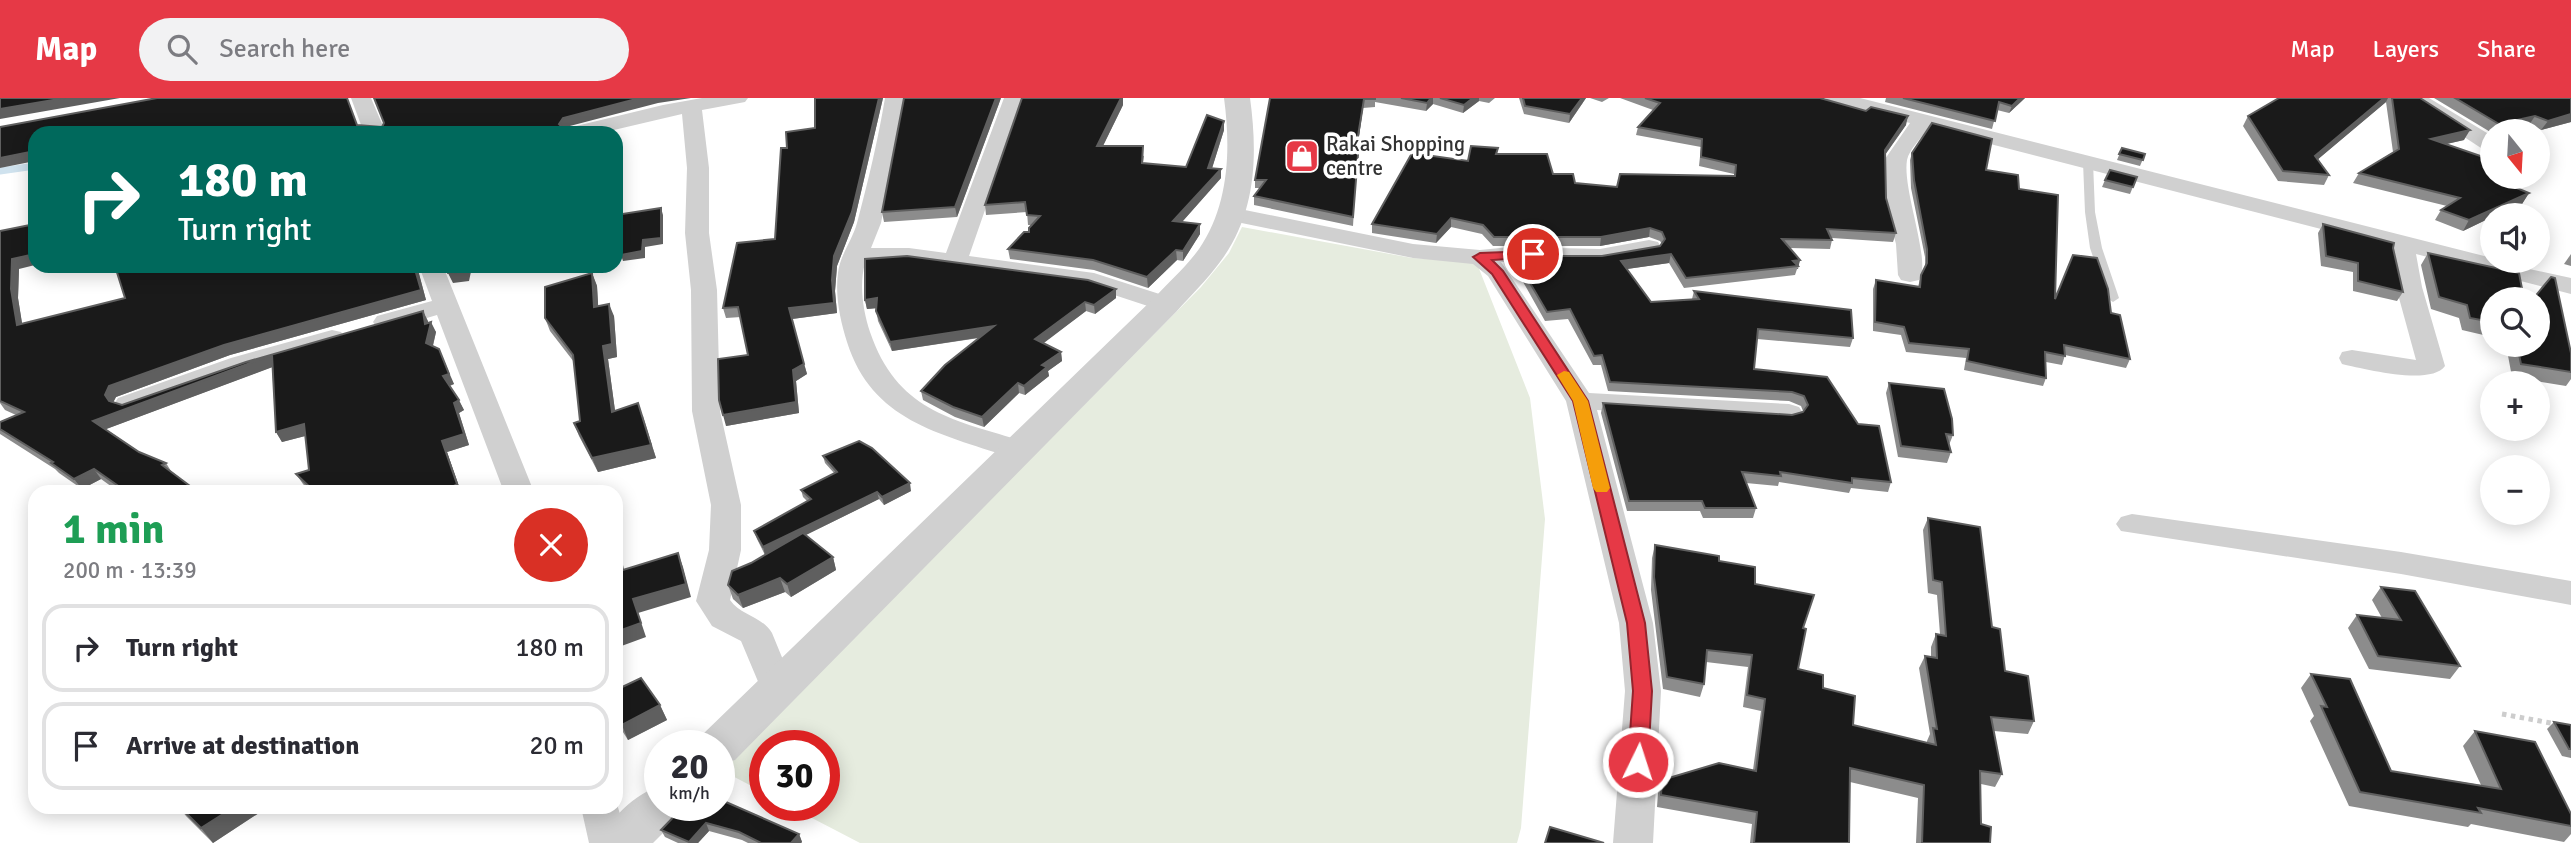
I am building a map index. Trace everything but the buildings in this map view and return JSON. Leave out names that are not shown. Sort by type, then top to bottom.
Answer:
[{"type":"street","points":[[361,98],[372,126]]},
{"type":"street","points":[[606,126],[738,98]]},
{"type":"street","points":[[895,98],[869,223],[850,270],[850,291],[859,335],[874,374],[889,394],[906,407],[1019,450]]},
{"type":"street","points":[[955,260],[1014,98]]},
{"type":"street","points":[[735,731],[1166,304],[1210,254],[1230,214],[1241,173],[1243,144],[1237,98]]},
{"type":"street","points":[[1836,98],[2571,286]]},
{"type":"street","points":[[2415,98],[2480,138]]},
{"type":"street","points":[[691,106],[698,168],[697,233],[704,290],[706,411],[726,505],[725,550],[713,601],[724,617],[755,633],[777,689]]},
{"type":"street","points":[[1910,275],[1908,244],[1898,207],[1896,159],[1922,121]]},
{"type":"street","points":[[1230,214],[1413,251],[1480,257],[1510,254],[1600,256],[1650,247]]},
{"type":"street","points":[[2352,358],[2421,369],[2431,366],[2409,287],[2402,243]]},
{"type":"street","points":[[855,256],[909,255],[1094,281],[1166,304]]},
{"type":"street","points":[[1480,257],[1497,271],[1580,401],[1636,623],[1643,691],[1633,843]]},
{"type":"street","points":[[434,273],[510,485]]},
{"type":"street","points":[[128,404],[241,363],[446,305]]},
{"type":"street","points":[[1580,401],[1789,413]]},
{"type":"street","points":[[2132,524],[2401,563],[2571,593]]},
{"type":"street","points":[[602,814],[609,843]]},
{"type":"street","points":[[622,843],[644,821]]},
{"type":"lane","points":[[2088,162],[2090,212],[2096,248],[2113,298]]},
{"type":"path","points":[[2502,714],[2560,724]]},
{"type":"shaded area","points":[[1242,227],[1412,258],[1476,261],[1530,398],[1545,519],[1521,828],[1517,843],[860,843],[818,821],[840,821],[840,730],[761,730],[1201,287],[1229,253]]},
{"type":"shaded area","points":[[749,742],[749,785],[735,777],[735,756]]},
{"type":"waterway","points":[[0,171],[28,167]]},
{"type":"slow traffic","points":[[1564,375],[1580,401],[1602,488]]},
{"type":"place","name":"Rakai Shopping centre","points":[[1302,156]]},
{"type":"route","points":[[1533,254],[1480,257],[1497,271],[1580,401],[1636,623],[1643,691],[1638,762]]}]
